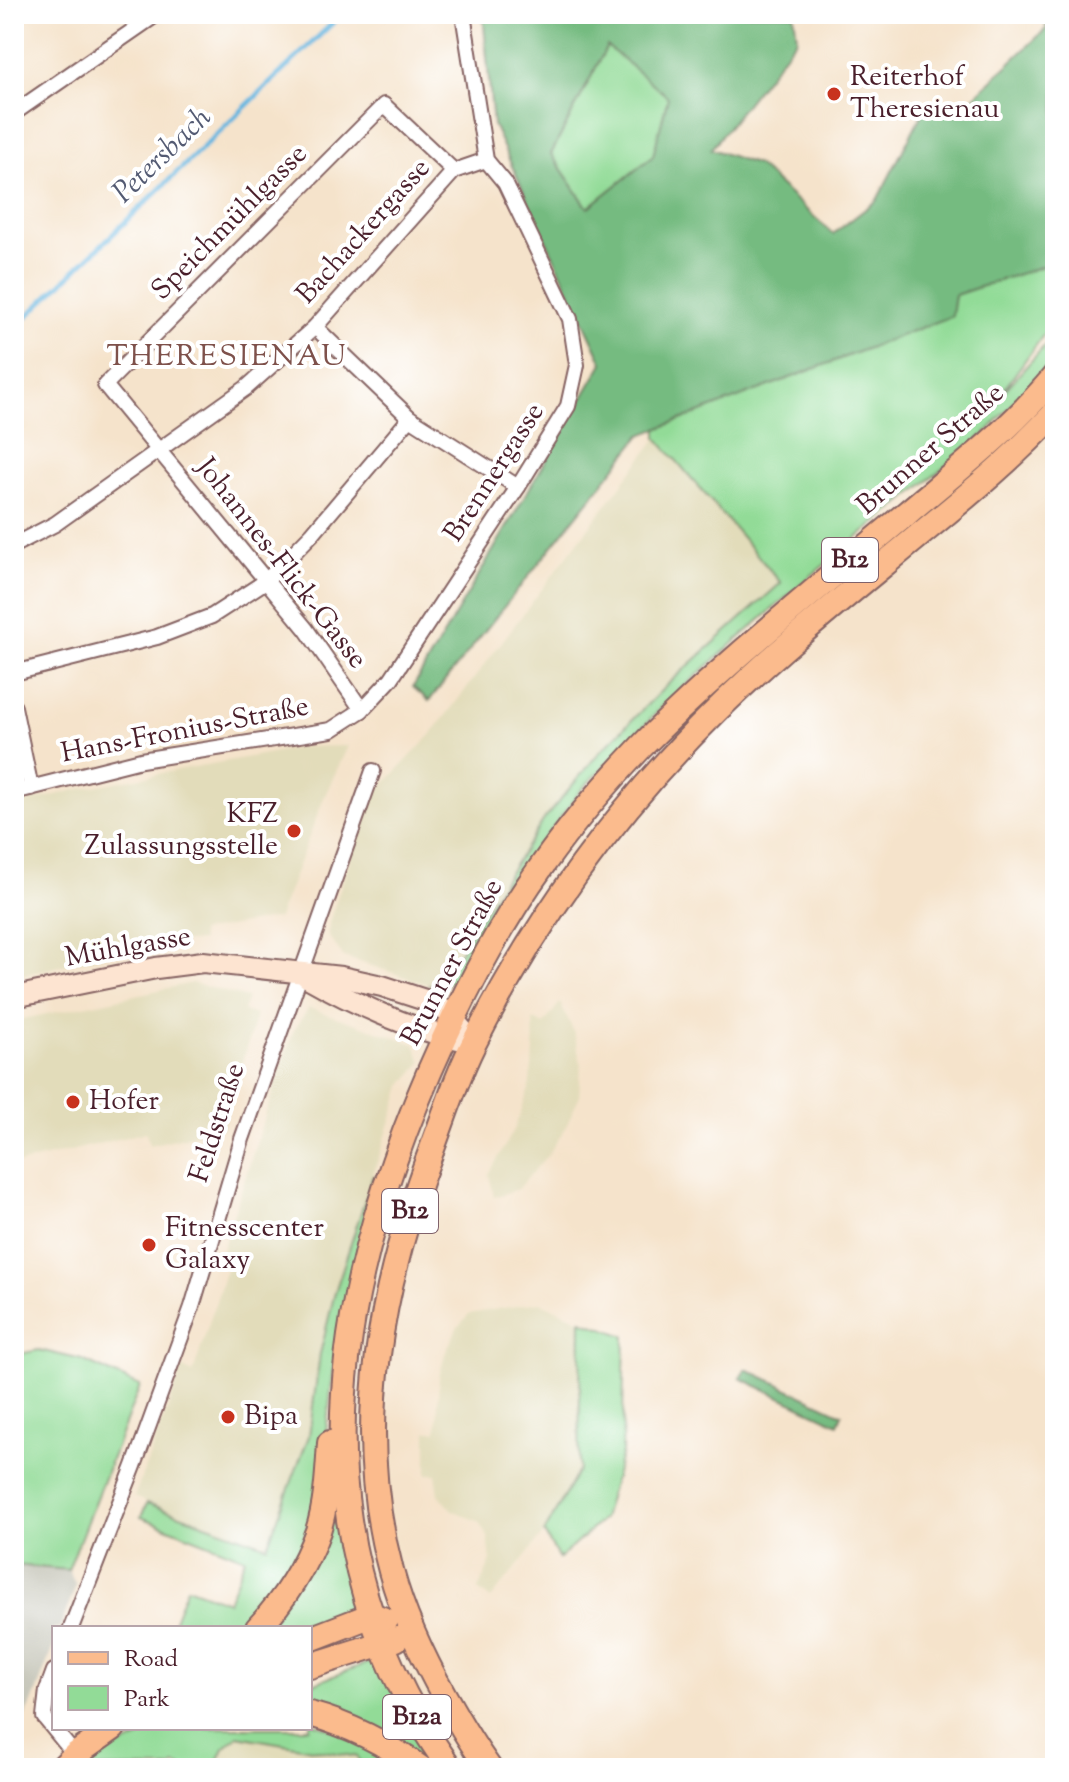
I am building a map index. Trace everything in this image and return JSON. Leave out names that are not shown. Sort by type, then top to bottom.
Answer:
[{"type":"main road","name":"Brunner Straße","points":[[450,1768],[403,1691],[372,1615],[349,1521],[344,1479],[343,1416],[352,1326],[374,1223],[426,1077],[502,927],[543,864],[596,795],[693,698],[760,637],[973,457],[1055,376]]},
{"type":"main road","name":"Brunner Straße","points":[[489,1768],[460,1724],[413,1632],[390,1569],[374,1470],[373,1387],[383,1313],[400,1241],[417,1189],[474,1043],[520,959],[560,896],[593,848],[650,780],[716,711],[790,642],[994,474],[1055,413]]},
{"type":"main road","points":[[260,1626],[300,1570],[318,1529],[326,1493],[332,1431],[343,1416]]},
{"type":"main road","points":[[312,1638],[372,1615],[413,1632]]},
{"type":"main road","points":[[312,1665],[413,1632]]},
{"type":"main road","name":"B12a","points":[[312,1715],[355,1730],[420,1768]]},
{"type":"main road","points":[[68,1762],[110,1730]]},
{"type":"main road","points":[[68,1762],[129,1730]]},
{"type":"street","points":[[14,113],[157,14]]},
{"type":"street","name":"Brennergasse","points":[[362,710],[391,679],[518,487],[568,406],[577,365],[570,319],[505,183],[486,160],[463,14]]},
{"type":"street","name":"Speichmühlgasse","points":[[159,451],[105,385],[384,105],[454,171]]},
{"type":"street","name":"Bachackergasse","points":[[14,545],[55,524],[246,388],[315,327],[454,171],[486,160]]},
{"type":"street","points":[[315,327],[410,418],[518,487]]},
{"type":"street","points":[[14,673],[157,637],[212,616],[266,581],[312,534],[410,418]]},
{"type":"street","name":"Johannes-Flick-Gasse","points":[[159,451],[306,629],[362,710]]},
{"type":"street","points":[[14,707],[31,788]]},
{"type":"street","name":"Hans-Fronius-Straße","points":[[14,792],[141,760],[331,730],[362,710]]},
{"type":"street","name":"Feldstraße","points":[[72,1626],[192,1307],[242,1139],[373,771]]},
{"type":"street","name":"Mühlgasse","points":[[14,997],[156,968],[203,962],[341,977],[382,986],[428,1001],[446,1011],[449,1028]]},
{"type":"street","name":"Mühlgasse","points":[[300,973],[336,994],[430,1034],[449,1028],[474,1043]]},
{"type":"street","points":[[52,1676],[44,1717],[68,1762]]},
{"type":"shaded area","points":[[657,438],[781,583],[668,684],[599,753],[480,917],[442,982],[430,985],[344,957],[329,937],[329,922],[370,799],[431,735]]},
{"type":"shaded area","points":[[348,746],[325,795],[278,918],[200,932],[201,941],[150,945],[14,977],[14,806],[75,790],[303,747]]},
{"type":"shaded area","points":[[192,983],[247,998],[243,1011],[256,1015],[223,1128],[149,1145],[146,1132],[14,1165],[14,1021]]},
{"type":"shaded area","points":[[560,1003],[574,1032],[581,1065],[579,1097],[565,1129],[549,1153],[518,1189],[494,1197],[489,1174],[514,1130],[529,1089],[534,1052],[533,1019],[543,1025]]},
{"type":"shaded area","points":[[309,1008],[415,1044],[422,1062],[402,1086],[335,1292],[320,1354],[309,1436],[267,1546],[134,1497],[183,1368],[193,1373],[230,1257],[221,1254],[294,1030]]},
{"type":"shaded area","points":[[540,1302],[581,1320],[579,1469],[544,1533],[491,1599],[478,1590],[491,1561],[488,1537],[478,1521],[452,1510],[439,1494],[436,1474],[427,1474],[427,1431],[437,1431],[439,1377],[445,1354],[457,1328],[469,1314]]},
{"type":"shaded area","points":[[14,1565],[68,1570],[76,1585],[61,1626],[52,1626],[52,1649],[14,1740]]},
{"type":"shaded area","points":[[238,1736],[358,1757],[361,1768],[215,1768],[224,1748]]},
{"type":"green space","points":[[483,14],[794,14],[797,38],[711,149],[757,165],[833,234],[877,200],[928,102],[955,115],[1047,28],[1040,14],[1055,14],[1055,262],[955,295],[952,316],[641,435],[429,701],[413,687],[603,363],[493,125]],"holes":[[[607,46],[668,97],[653,156],[588,208],[551,154]]]},
{"type":"green space","points":[[607,46],[669,97],[653,156],[588,208],[551,154]]},
{"type":"green space","points":[[1055,262],[1055,319],[997,399],[1055,334],[1055,358],[984,435],[807,579],[672,697],[582,789],[537,848],[457,976],[441,989],[430,985],[442,982],[545,818],[599,753],[668,684],[781,583],[657,438],[657,429],[951,316],[955,295]]},
{"type":"green space","points":[[373,1176],[381,1178],[336,1350],[320,1480],[302,1546],[258,1615],[244,1626],[172,1626],[187,1587],[228,1602],[245,1558],[141,1517],[147,1503],[267,1546],[309,1436],[320,1354],[335,1292]]},
{"type":"green space","points":[[581,1320],[625,1336],[622,1452],[603,1519],[559,1559],[544,1533],[579,1469]]},
{"type":"green space","points":[[39,1350],[82,1360],[140,1386],[68,1570],[14,1565],[14,1355]]},
{"type":"green space","points":[[746,1369],[842,1414],[838,1424],[740,1378]]},
{"type":"green space","points":[[337,1501],[359,1610],[312,1627],[267,1626]]},
{"type":"green space","points":[[378,1659],[429,1755],[423,1758],[312,1705],[312,1684]]},
{"type":"green space","points":[[312,1723],[346,1734],[406,1768],[361,1768],[358,1757],[238,1736],[224,1748],[215,1768],[175,1765],[170,1768],[86,1768],[103,1754],[157,1730],[312,1730]]},
{"type":"waterway","name":"Petersbach","points":[[14,329],[342,14]]},
{"type":"place","name":"Reiterhof Theresienau","points":[[834,94]]},
{"type":"place","name":"KFZ Zulassungsstelle","points":[[294,831]]},
{"type":"place","name":"Hofer","points":[[73,1102]]},
{"type":"place","name":"Fitnesscenter Galaxy","points":[[149,1245]]},
{"type":"place","name":"Bipa","points":[[228,1417]]},
{"type":"district","name":"THERESIENAU","points":[[227,357]]}]
